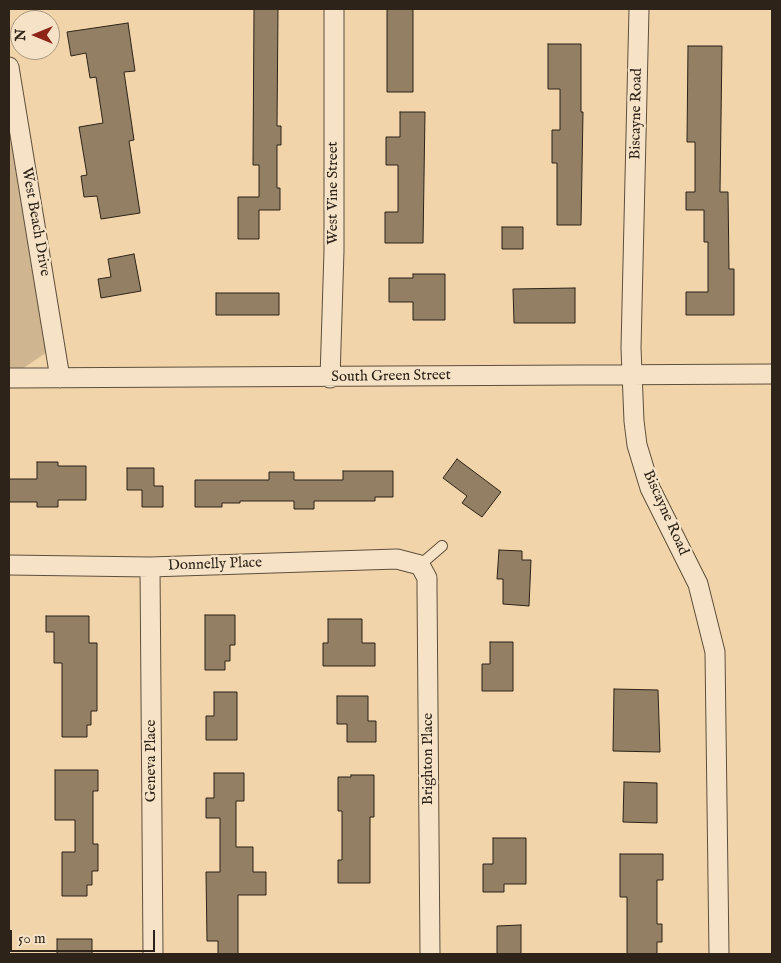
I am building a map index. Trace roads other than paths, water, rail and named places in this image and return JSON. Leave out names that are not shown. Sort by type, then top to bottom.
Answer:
[{"type":"street","name":"West Vine Street","points":[[330,378],[334,242],[334,9]]},
{"type":"street","name":"Biscayne Road","points":[[639,9],[631,348],[636,445],[650,488],[698,584],[715,652],[719,954]]},
{"type":"street","name":"West Beach Drive","points":[[9,67],[60,378]]},
{"type":"street","name":"South Green Street","points":[[9,378],[330,378],[772,374]]},
{"type":"street","name":"Donnelly Place","points":[[9,565],[150,567],[397,559],[409,560],[420,565]]},
{"type":"street","name":"Brighton Place","points":[[420,565],[427,578],[430,954]]},
{"type":"street","name":"Geneva Place","points":[[150,567],[154,954]]},
{"type":"lane","points":[[420,565],[442,546]]}]
